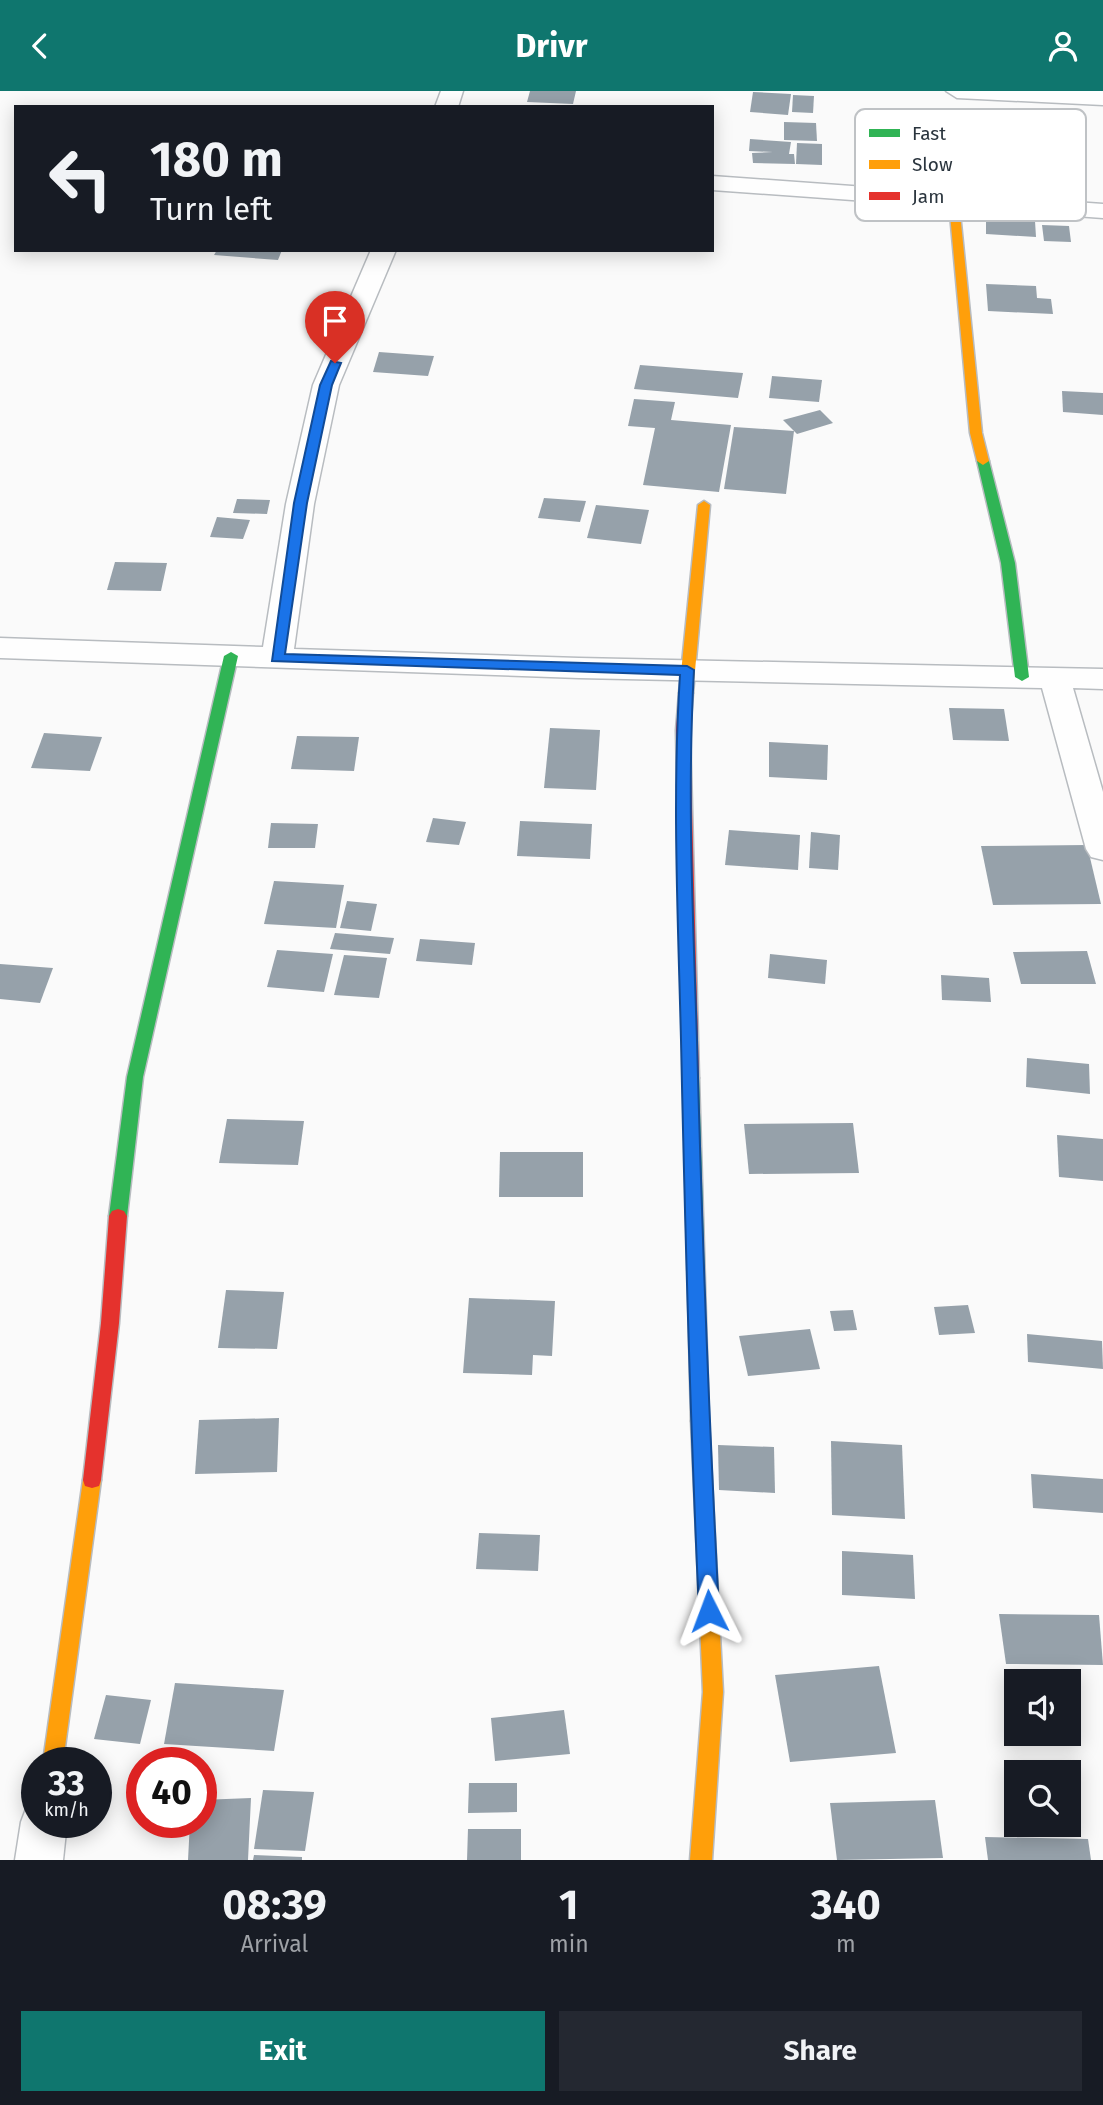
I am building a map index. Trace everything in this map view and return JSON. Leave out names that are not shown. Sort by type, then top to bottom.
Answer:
[{"type":"street","points":[[957,91],[1103,98]]},
{"type":"street","points":[[714,183],[855,195]]},
{"type":"street","points":[[956,221],[976,433],[1008,563],[1022,677]]},
{"type":"street","points":[[277,658],[300,503],[326,385],[383,252]]},
{"type":"street","points":[[701,1860],[713,1692],[696,1326],[683,730],[704,505]]},
{"type":"street","points":[[0,648],[687,670],[1103,679]]},
{"type":"street","points":[[54,1747],[92,1483],[135,1077],[231,656]]},
{"type":"street","points":[[1055,679],[1103,849]]},
{"type":"street","points":[[39,1860],[42,1838]]},
{"type":"building","points":[[530,91],[576,91],[573,104],[527,102]]},
{"type":"building","points":[[753,92],[791,94],[788,115],[750,112]]},
{"type":"building","points":[[793,95],[814,96],[813,113],[792,112]]},
{"type":"building","points":[[784,122],[816,123],[817,141],[784,140]]},
{"type":"building","points":[[750,139],[791,142],[789,154],[794,154],[795,164],[753,163],[752,153],[773,152],[749,151]]},
{"type":"building","points":[[797,143],[822,144],[822,165],[796,164]]},
{"type":"building","points":[[986,221],[1035,221],[1036,237],[986,234]]},
{"type":"building","points":[[1042,225],[1069,226],[1071,242],[1044,241]]},
{"type":"building","points":[[216,252],[281,252],[278,260],[214,255]]},
{"type":"building","points":[[986,284],[1036,286],[1037,298],[1051,299],[1053,314],[988,311]]},
{"type":"building","points":[[379,352],[434,356],[428,376],[373,372]]},
{"type":"building","points":[[640,365],[743,373],[738,398],[634,389]]},
{"type":"building","points":[[772,376],[822,380],[819,402],[769,398]]},
{"type":"building","points":[[1062,391],[1103,393],[1103,415],[1063,412]]},
{"type":"building","points":[[634,399],[675,402],[671,420],[731,425],[719,492],[643,485],[655,428],[628,426]]},
{"type":"building","points":[[820,410],[833,423],[797,434],[783,420]]},
{"type":"building","points":[[734,427],[794,431],[786,494],[724,489]]},
{"type":"building","points":[[544,498],[586,501],[580,522],[538,518]]},
{"type":"building","points":[[237,499],[270,500],[267,514],[233,513]]},
{"type":"building","points":[[596,505],[649,510],[641,544],[587,538]]},
{"type":"building","points":[[217,517],[250,520],[243,539],[210,537]]},
{"type":"building","points":[[115,562],[167,563],[161,591],[107,590]]},
{"type":"building","points":[[949,708],[1004,709],[1009,741],[953,740]]},
{"type":"building","points":[[550,728],[600,730],[596,790],[544,788]]},
{"type":"building","points":[[44,733],[102,737],[90,771],[31,768]]},
{"type":"building","points":[[297,736],[359,737],[354,771],[291,769]]},
{"type":"building","points":[[769,742],[828,745],[827,780],[769,777]]},
{"type":"building","points":[[433,818],[466,822],[459,845],[426,842]]},
{"type":"building","points":[[520,821],[592,824],[590,859],[517,856]]},
{"type":"building","points":[[271,823],[318,824],[315,848],[268,848]]},
{"type":"building","points":[[729,830],[800,835],[798,870],[725,865]]},
{"type":"building","points":[[811,832],[840,835],[838,870],[809,868]]},
{"type":"building","points":[[1087,845],[1101,904],[993,905],[981,846]]},
{"type":"building","points":[[274,881],[344,885],[336,928],[264,924]]},
{"type":"building","points":[[347,901],[377,904],[371,931],[340,928]]},
{"type":"building","points":[[335,933],[394,938],[390,954],[330,949]]},
{"type":"building","points":[[420,939],[475,943],[472,965],[416,961]]},
{"type":"building","points":[[277,950],[333,954],[324,992],[267,987]]},
{"type":"building","points":[[1087,951],[1096,984],[1021,984],[1013,952]]},
{"type":"building","points":[[770,954],[827,960],[825,984],[768,978]]},
{"type":"building","points":[[344,955],[387,958],[379,998],[334,995]]},
{"type":"building","points":[[0,964],[53,968],[40,1003],[0,999]]},
{"type":"building","points":[[941,975],[989,978],[991,1002],[942,1000]]},
{"type":"building","points":[[1027,1058],[1089,1064],[1090,1094],[1026,1087]]},
{"type":"building","points":[[227,1119],[304,1121],[298,1165],[219,1163]]},
{"type":"building","points":[[853,1123],[859,1173],[749,1174],[744,1124]]},
{"type":"building","points":[[1057,1135],[1103,1139],[1103,1181],[1059,1177]]},
{"type":"building","points":[[500,1152],[583,1152],[583,1197],[499,1197]]},
{"type":"building","points":[[226,1290],[284,1292],[277,1349],[218,1348]]},
{"type":"building","points":[[469,1298],[555,1301],[552,1356],[533,1355],[532,1375],[463,1373]]},
{"type":"building","points":[[968,1305],[975,1333],[939,1335],[934,1307]]},
{"type":"building","points":[[853,1310],[857,1330],[834,1331],[830,1311]]},
{"type":"building","points":[[810,1329],[820,1369],[748,1376],[739,1336]]},
{"type":"building","points":[[1027,1334],[1102,1341],[1103,1369],[1028,1362]]},
{"type":"building","points":[[279,1418],[277,1472],[195,1474],[199,1420]]},
{"type":"building","points":[[831,1441],[902,1445],[905,1519],[832,1515]]},
{"type":"building","points":[[718,1445],[774,1447],[775,1493],[719,1490]]},
{"type":"building","points":[[1031,1474],[1103,1479],[1103,1513],[1033,1508]]},
{"type":"building","points":[[479,1533],[540,1535],[538,1571],[476,1569]]},
{"type":"building","points":[[842,1551],[913,1555],[915,1599],[842,1595]]},
{"type":"building","points":[[999,1614],[1099,1615],[1103,1665],[1006,1664]]},
{"type":"building","points":[[879,1666],[896,1753],[790,1762],[775,1675]]},
{"type":"building","points":[[175,1683],[284,1690],[274,1751],[164,1744]]},
{"type":"building","points":[[106,1695],[151,1700],[140,1744],[94,1739]]},
{"type":"building","points":[[564,1710],[570,1754],[495,1761],[491,1718]]},
{"type":"building","points":[[469,1783],[517,1783],[517,1812],[468,1813]]},
{"type":"building","points":[[263,1790],[314,1792],[305,1851],[254,1849]]},
{"type":"building","points":[[251,1798],[248,1860],[188,1860],[189,1838],[217,1838],[217,1799]]},
{"type":"building","points":[[935,1800],[943,1858],[837,1860],[830,1803]]},
{"type":"building","points":[[468,1829],[521,1829],[521,1860],[467,1860]]},
{"type":"building","points":[[985,1837],[1088,1839],[1091,1860],[988,1860]]},
{"type":"building","points":[[254,1855],[302,1857],[302,1860],[253,1860]]},
{"type":"traffic: fast","points":[[983,461],[1008,563],[1022,677]]},
{"type":"traffic: fast","points":[[118,1216],[135,1077],[231,656]]},
{"type":"traffic: fast","points":[[691,1078],[700,1421]]},
{"type":"traffic: slow","points":[[956,221],[976,433],[983,461]]},
{"type":"traffic: slow","points":[[686,693],[704,505]]},
{"type":"traffic: slow","points":[[700,1421],[713,1692],[701,1860]]},
{"type":"traffic: slow","points":[[55,1747],[92,1480]]},
{"type":"traffic: jam","points":[[686,693],[683,730],[691,1078]]},
{"type":"traffic: jam","points":[[92,1480],[110,1323],[118,1216]]},
{"type":"route","points":[[335,363],[326,385],[300,503],[277,658],[687,670],[683,730],[685,890],[697,1367],[709,1611]]}]
